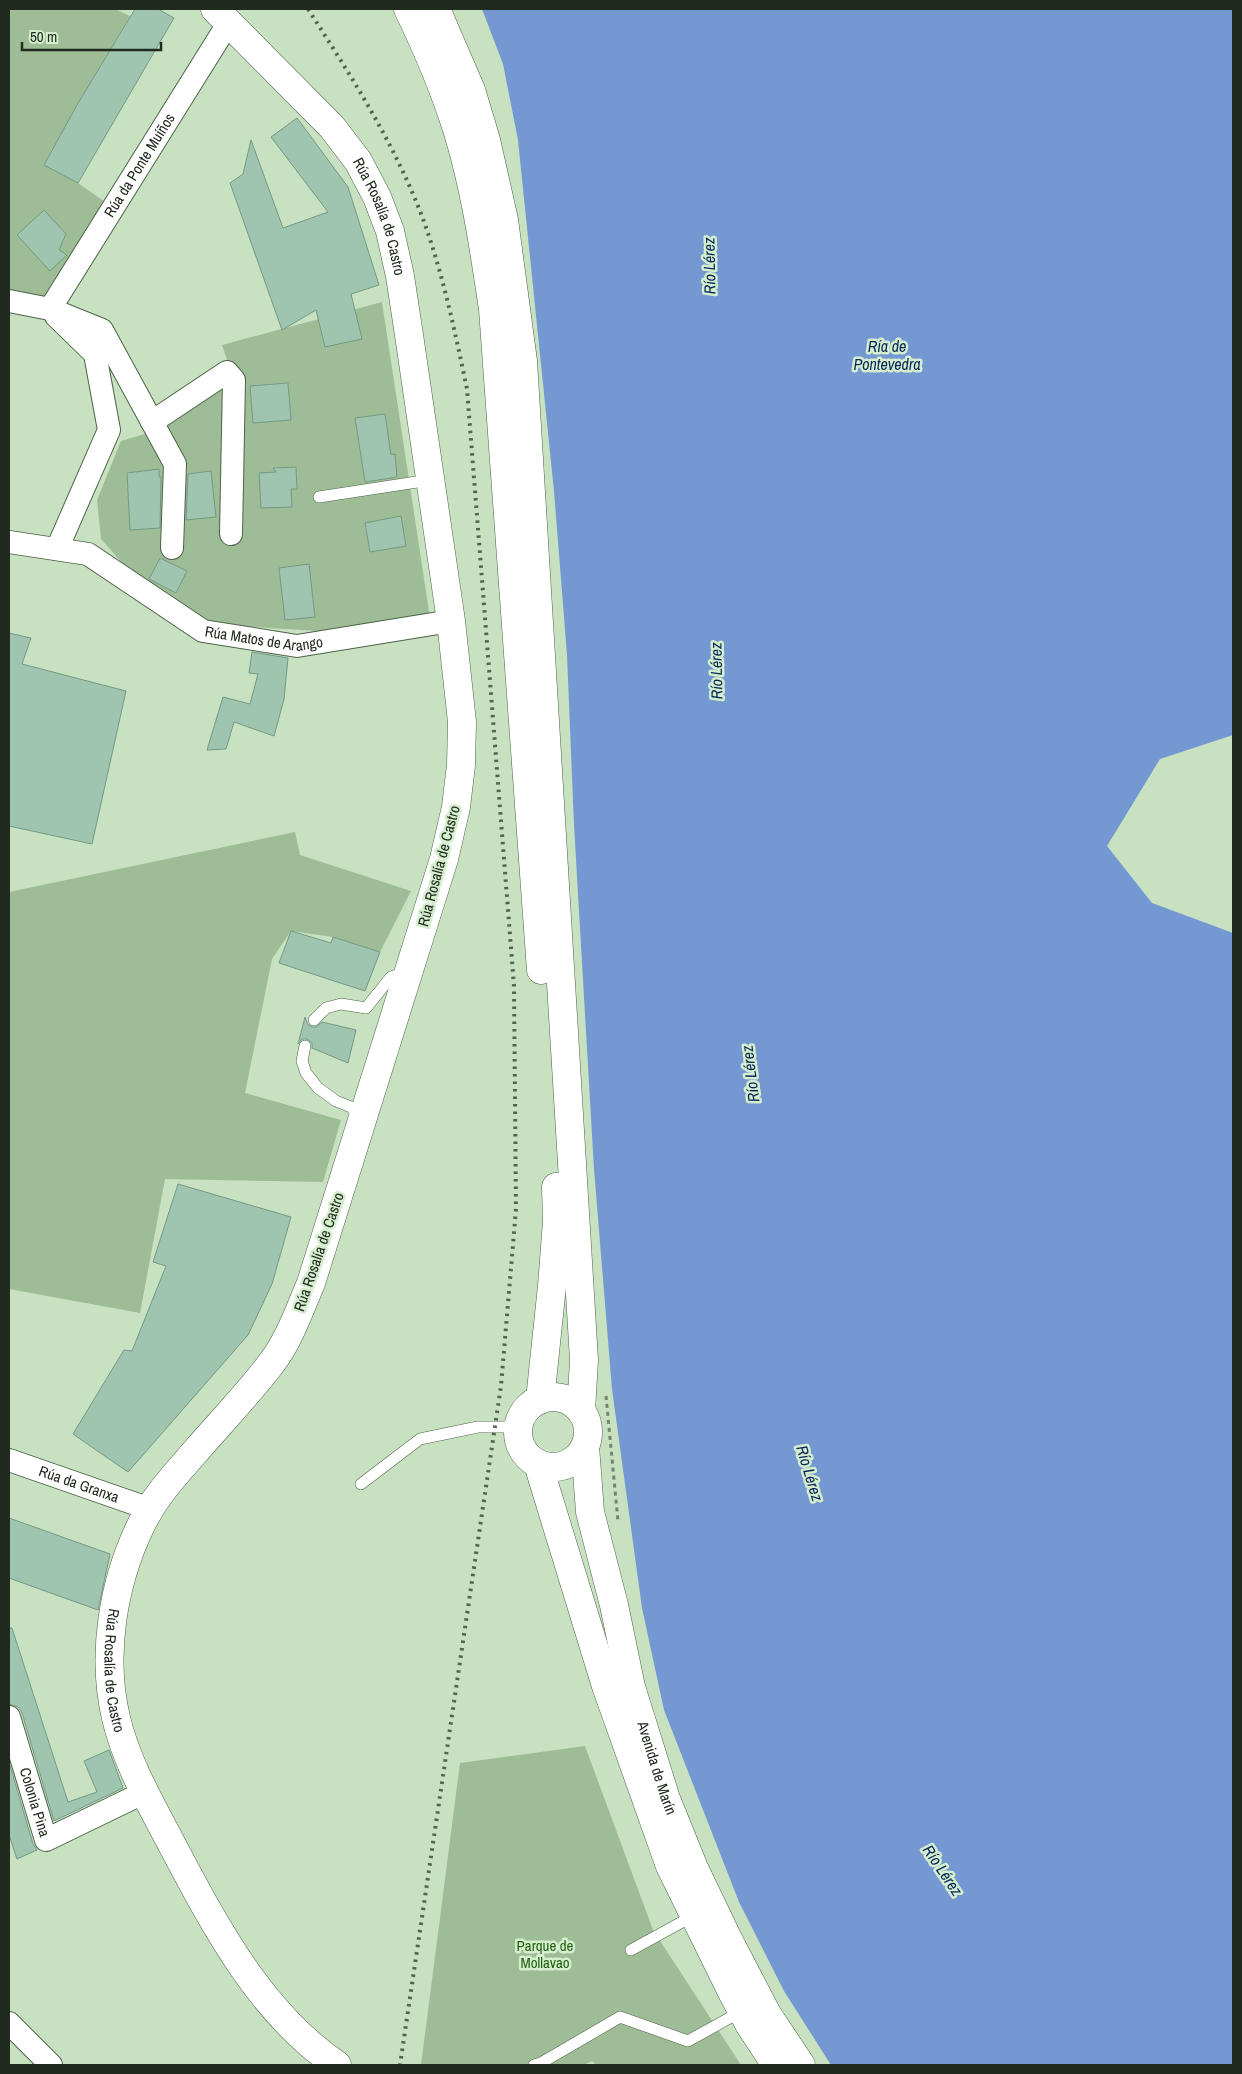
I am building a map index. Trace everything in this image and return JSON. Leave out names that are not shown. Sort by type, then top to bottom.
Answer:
[{"type":"main road","points":[[408,9],[433,62],[457,131],[481,233],[493,309],[556,1175],[555,1245],[540,1400]]},
{"type":"main road","points":[[436,9],[471,90],[486,140],[504,220],[524,361],[583,1350],[581,1411],[588,1428],[585,1446],[579,1455],[570,1462],[560,1466],[549,1467],[538,1464],[522,1448],[518,1438],[519,1427],[522,1416],[530,1406],[540,1400],[551,1397],[562,1398],[572,1403],[581,1411]]},
{"type":"main road","name":"Rúa Rosalía de Castro","points":[[222,15],[332,127],[358,161],[377,197],[390,231],[400,276],[451,621],[462,722],[461,765],[456,807],[444,859],[311,1283],[291,1329],[271,1364],[158,1494],[140,1526],[125,1564],[116,1598],[110,1637],[110,1672],[116,1717],[127,1751],[145,1792],[226,1943],[259,1991],[286,2021],[326,2058],[337,2065]]},
{"type":"main road","name":"Avenida de Marín","points":[[585,1446],[590,1512],[632,1687],[666,1799],[694,1868],[728,1939],[767,2014],[801,2065]]},
{"type":"main road","name":"Avenida de Marín","points":[[538,1464],[606,1686],[670,1866],[693,1916],[742,2011],[776,2065]]},
{"type":"street","name":"Rúa da Ponte Muíños","points":[[50,309],[222,15]]},
{"type":"street","points":[[9,300],[50,309],[102,330],[175,464],[172,548]]},
{"type":"street","points":[[50,309],[95,354],[108,430],[57,549]]},
{"type":"street","points":[[152,422],[227,372],[234,380],[231,534]]},
{"type":"street","name":"Rúa Matos de Arango","points":[[9,542],[88,554],[203,631],[297,646],[451,621]]},
{"type":"street","name":"Rúa da Granxa","points":[[9,1460],[150,1508]]},
{"type":"street","name":"Colonia Pina","points":[[9,1717],[46,1840],[145,1792]]},
{"type":"street","points":[[9,2023],[51,2065]]},
{"type":"lane","points":[[319,497],[430,480]]},
{"type":"lane","points":[[314,1020],[326,1008],[340,1004],[366,1008],[391,977],[409,972]]},
{"type":"lane","points":[[305,1046],[302,1061],[306,1073],[318,1088],[336,1101],[351,1107],[362,1120]]},
{"type":"lane","points":[[361,1484],[420,1440],[478,1426],[519,1427]]},
{"type":"lane","points":[[631,1950],[693,1916]]},
{"type":"lane","points":[[534,2065],[541,2063],[620,2017],[688,2041],[742,2011]]},
{"type":"green space","points":[[9,9],[115,9],[130,16],[44,165],[78,183],[108,204],[47,304],[9,295]]},
{"type":"green space","points":[[382,302],[430,618],[333,632],[208,624],[130,572],[101,539],[97,500],[121,441],[148,433],[167,463],[168,556],[176,558],[179,463],[158,424],[225,379],[228,385],[228,456],[225,535],[231,534],[234,380],[222,345]]},
{"type":"green space","points":[[295,832],[300,855],[411,891],[380,952],[333,937],[291,931],[272,959],[245,1093],[341,1120],[323,1182],[165,1179],[140,1313],[9,1289],[9,892]]},
{"type":"green space","name":"Parque de Mollavao","points":[[585,1746],[653,1930],[741,2065],[596,2065],[592,2061],[584,2065],[421,2065],[460,1763]]},
{"type":"water","name":"Ría de Pontevedra","points":[[482,9],[1233,9],[1233,735],[1160,759],[1107,846],[1152,903],[1233,933],[1233,2065],[831,2065],[784,1991],[739,1902],[664,1710],[642,1608],[612,1389],[594,1169],[574,825],[567,655],[554,491],[518,140],[503,64]]},
{"type":"building","points":[[135,9],[158,9],[174,18],[78,183],[44,165],[77,105]]},
{"type":"building","points":[[297,118],[348,187],[379,285],[351,294],[362,339],[325,347],[316,310],[282,330],[230,183],[243,174],[251,140],[283,228],[328,212],[271,137]]},
{"type":"building","points":[[44,210],[66,234],[59,250],[67,255],[50,271],[17,235]]},
{"type":"building","points":[[288,383],[291,420],[253,423],[250,386]]},
{"type":"building","points":[[385,414],[391,455],[395,454],[397,477],[365,482],[355,418]]},
{"type":"building","points":[[296,467],[297,489],[291,489],[292,507],[261,508],[259,473],[276,472],[273,468]]},
{"type":"building","points":[[159,469],[159,477],[161,477],[160,528],[130,530],[127,473]]},
{"type":"building","points":[[211,471],[216,517],[186,520],[188,474]]},
{"type":"building","points":[[401,516],[406,546],[370,552],[365,523]]},
{"type":"building","points":[[160,558],[187,571],[176,593],[149,579]]},
{"type":"building","points":[[309,564],[315,617],[285,620],[279,568]]},
{"type":"building","points":[[9,633],[31,638],[22,664],[126,691],[92,844],[9,826]]},
{"type":"building","points":[[252,652],[288,658],[284,699],[274,736],[234,722],[226,749],[207,750],[223,697],[250,704],[258,674],[249,673]]},
{"type":"building","points":[[291,931],[331,943],[333,937],[380,952],[365,991],[279,963]]},
{"type":"building","points":[[305,1017],[308,1025],[313,1027],[322,1022],[356,1030],[348,1063],[312,1048],[312,1043],[307,1039],[302,1039],[298,1044]]},
{"type":"building","points":[[178,1184],[291,1217],[272,1284],[248,1335],[128,1472],[73,1434],[124,1350],[132,1351],[166,1266],[153,1262]]},
{"type":"building","points":[[9,1518],[110,1554],[98,1610],[9,1578]]},
{"type":"building","points":[[9,1628],[12,1628],[68,1802],[97,1792],[84,1761],[109,1750],[123,1788],[54,1821],[22,1713],[18,1707],[9,1704]]},
{"type":"building","points":[[9,1762],[33,1844],[37,1850],[17,1859],[9,1835]]},
{"type":"railway","points":[[308,9],[386,137],[412,191],[443,282],[467,389],[514,986],[516,1209],[501,1386],[400,2065]]},
{"type":"water label","name":"Río Lérez","points":[[709,266]]},
{"type":"water label","name":"Río Lérez","points":[[716,671]]},
{"type":"water label","name":"Río Lérez","points":[[750,1074]]},
{"type":"water label","name":"Río Lérez","points":[[810,1473]]},
{"type":"water label","name":"Río Lérez","points":[[943,1870]]}]
